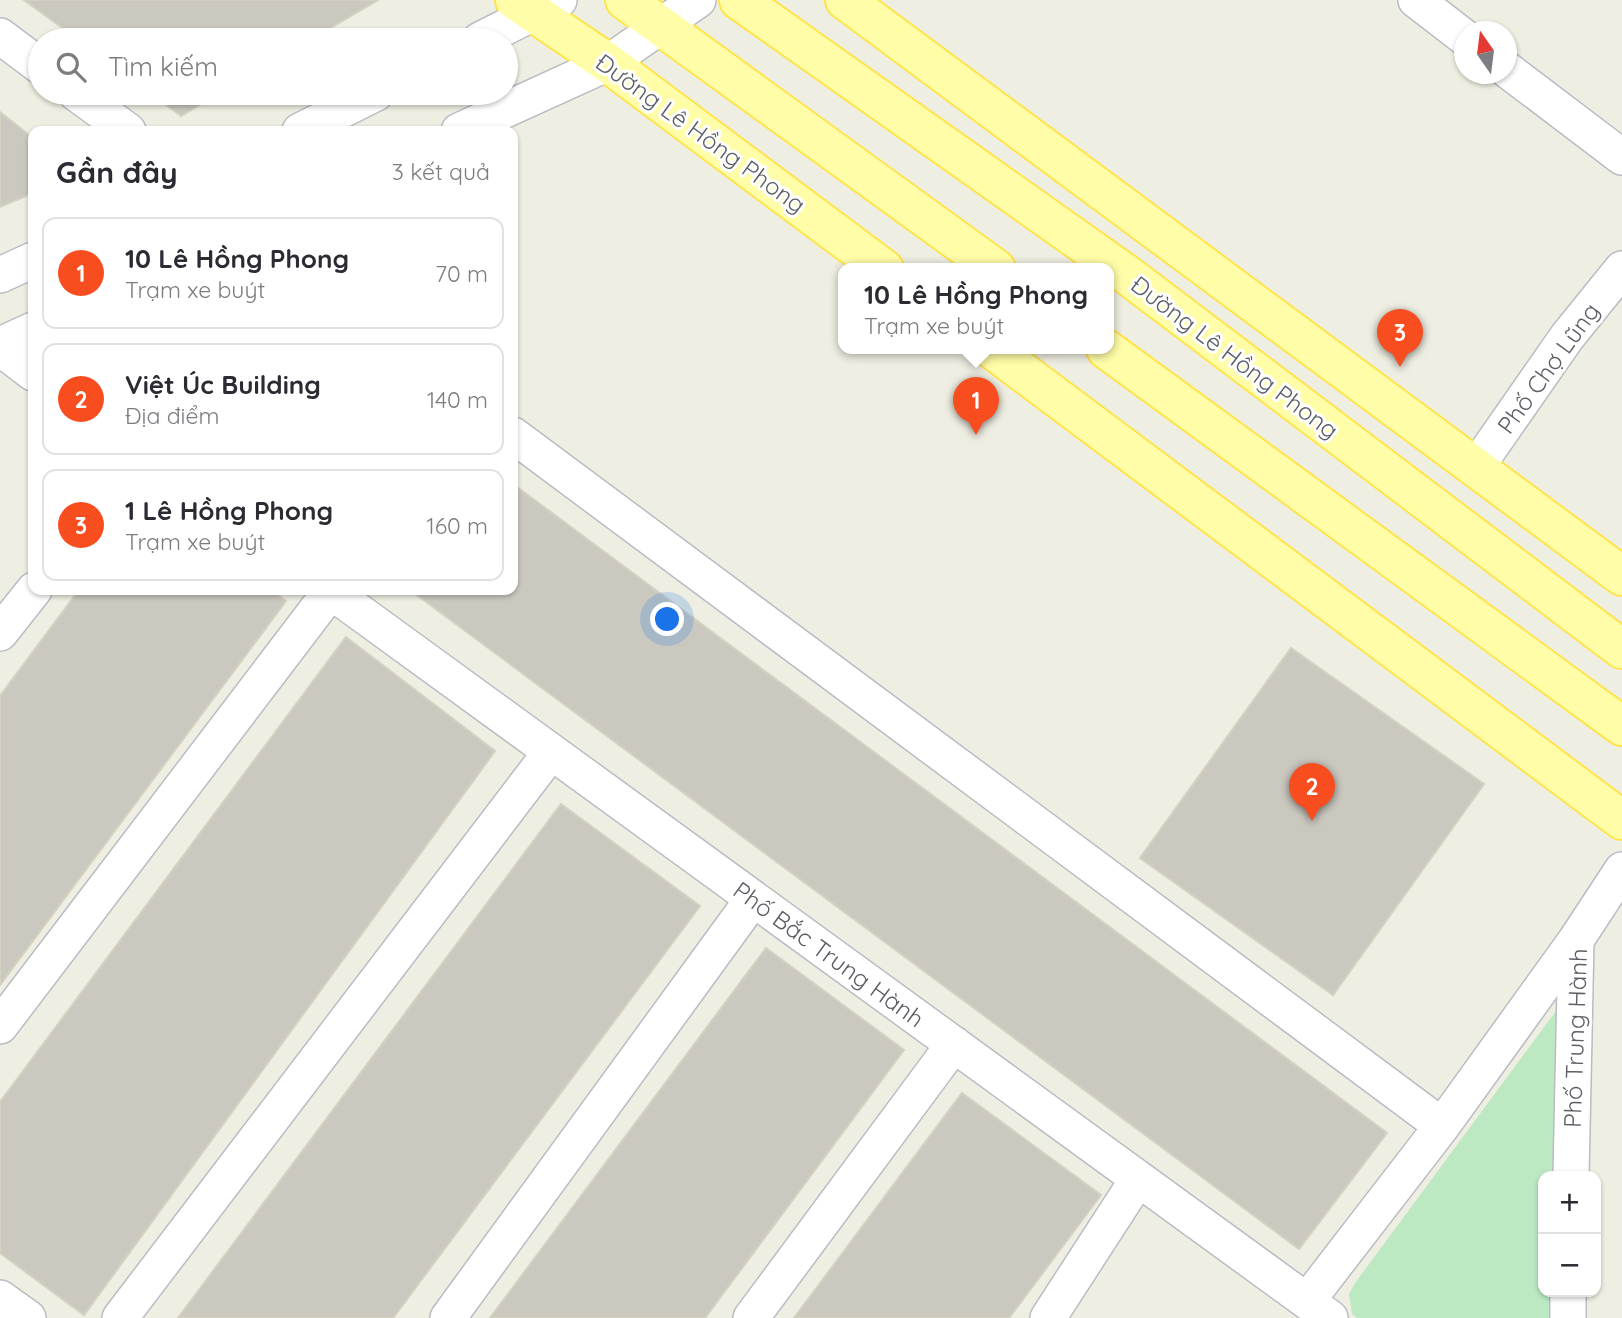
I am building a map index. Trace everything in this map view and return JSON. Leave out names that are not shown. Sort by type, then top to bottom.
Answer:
[{"type":"main road","points":[[625,0],[988,263]]},
{"type":"main road","name":"Đường Lê Hồng Phong","points":[[739,0],[1110,263]]},
{"type":"main road","points":[[845,0],[1622,576]]},
{"type":"main road","name":"Đường Lê Hồng Phong","points":[[536,4],[608,63],[876,263]]},
{"type":"main road","name":"Đường Lê Hồng Phong","points":[[1114,266],[1622,649]]},
{"type":"main road","points":[[999,354],[1622,820]]},
{"type":"main road","points":[[1113,354],[1622,726]]},
{"type":"street","points":[[518,104],[608,63],[698,0]]},
{"type":"street","points":[[1416,0],[1454,29]]},
{"type":"street","points":[[499,28],[536,4]]},
{"type":"street","points":[[0,36],[28,57]]},
{"type":"street","points":[[1517,77],[1622,157]]},
{"type":"street","points":[[92,105],[121,126]]},
{"type":"street","points":[[310,126],[352,105]]},
{"type":"street","points":[[470,126],[516,105]]},
{"type":"street","points":[[0,275],[28,262]]},
{"type":"street","name":"Phố Chợ Lũng","points":[[1475,469],[1567,338],[1622,269]]},
{"type":"street","points":[[28,332],[0,346],[28,369]]},
{"type":"street","points":[[518,439],[1442,1126]]},
{"type":"street","points":[[0,632],[30,595]]},
{"type":"street","points":[[0,1026],[326,595]]},
{"type":"street","name":"Phố Bắc Trung Hành","points":[[337,595],[1318,1310]]},
{"type":"street","points":[[120,1318],[551,752]]},
{"type":"street","name":"Phố Trung Hành","points":[[1571,1171],[1576,940],[1622,870]]},
{"type":"street","points":[[448,1318],[753,898]]},
{"type":"street","points":[[1318,1310],[1442,1126],[1576,940]]},
{"type":"street","points":[[751,1318],[954,1044]]},
{"type":"street","points":[[1048,1318],[1138,1179]]},
{"type":"street","points":[[1568,1297],[1568,1318]]},
{"type":"street","points":[[0,1298],[28,1318]]},
{"type":"green space","points":[[1556,1011],[1556,1171],[1538,1171],[1538,1297],[1555,1297],[1555,1318],[1357,1318],[1352,1314],[1349,1294]]},
{"type":"building","points":[[24,0],[378,0],[330,28],[62,28]]},
{"type":"building","points":[[166,105],[200,105],[181,116]]},
{"type":"building","points":[[0,112],[28,134],[28,195],[0,207]]},
{"type":"building","points":[[518,488],[1387,1133],[1299,1249],[417,595],[518,595]]},
{"type":"building","points":[[75,595],[278,595],[286,601],[0,985],[0,696]]},
{"type":"building","points":[[346,637],[495,751],[84,1315],[0,1253],[0,1102]]},
{"type":"building","points":[[1291,648],[1484,784],[1333,995],[1140,858]]},
{"type":"building","points":[[561,804],[700,906],[393,1318],[178,1318]]},
{"type":"building","points":[[766,948],[904,1050],[705,1318],[490,1318]]},
{"type":"building","points":[[962,1093],[1101,1195],[1009,1318],[794,1318]]},
{"type":"place","name":"1 Lê Hồng Phong","points":[[1400,367]]},
{"type":"place","name":"10 Lê Hồng Phong","points":[[976,435]]},
{"type":"place","name":"Việt Úc Building","points":[[1312,821]]}]
